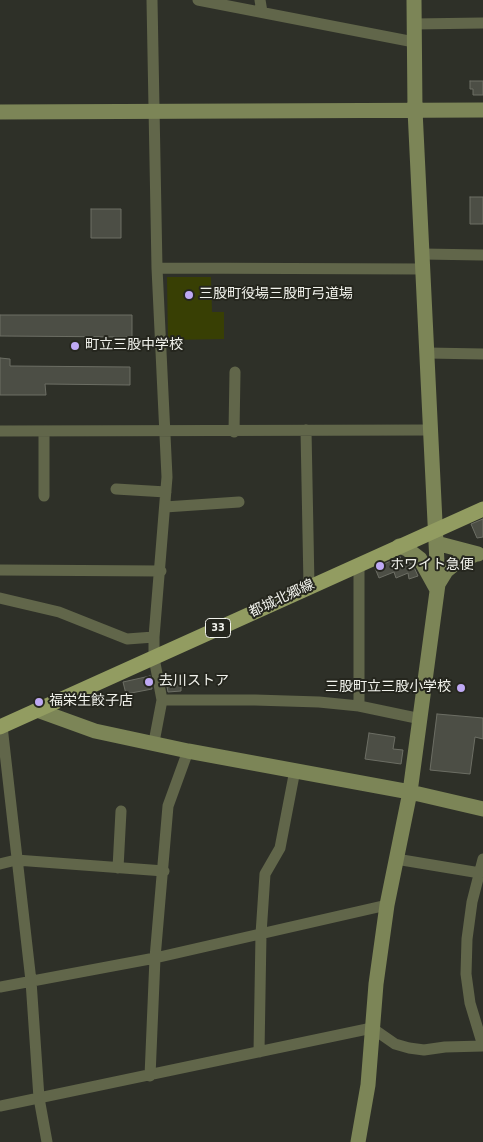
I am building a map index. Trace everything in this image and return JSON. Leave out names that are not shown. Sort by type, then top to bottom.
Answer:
[{"type":"main road","name":"都城北郷線","points":[[1,726],[399,546],[436,536],[483,509]]},
{"type":"street","points":[[152,0],[157,268],[166,492],[161,571],[154,637],[154,658],[162,700],[154,742]]},
{"type":"street","points":[[198,0],[414,42]]},
{"type":"street","points":[[260,0],[262,12]]},
{"type":"street","points":[[358,1142],[368,1085],[376,984],[387,905],[410,792],[438,588],[415,110],[414,0]]},
{"type":"street","points":[[414,24],[483,23]]},
{"type":"street","points":[[0,112],[483,110]]},
{"type":"street","points":[[422,254],[483,255]]},
{"type":"street","points":[[157,268],[423,269]]},
{"type":"street","points":[[427,353],[483,354]]},
{"type":"street","points":[[234,432],[236,372]]},
{"type":"street","points":[[306,430],[309,586]]},
{"type":"street","points":[[0,431],[234,432],[431,430]]},
{"type":"street","points":[[44,431],[44,496]]},
{"type":"street","points":[[116,489],[166,492]]},
{"type":"street","points":[[165,507],[240,502]]},
{"type":"street","points":[[436,536],[480,554]]},
{"type":"street","points":[[399,546],[407,549],[420,559],[438,588]]},
{"type":"street","points":[[438,588],[446,571],[457,562],[480,554]]},
{"type":"street","points":[[359,564],[359,706]]},
{"type":"street","points":[[0,570],[161,571]]},
{"type":"street","points":[[0,598],[59,612],[127,638],[154,637]]},
{"type":"street","points":[[162,700],[256,700],[359,706],[421,719]]},
{"type":"street","points":[[37,710],[95,731],[154,742],[188,751],[410,792],[483,809]]},
{"type":"street","points":[[1,726],[30,981],[39,1098],[48,1142]]},
{"type":"street","points":[[150,1076],[155,958],[164,871],[168,806],[188,751]]},
{"type":"street","points":[[259,1052],[261,934],[266,874],[280,848],[295,770]]},
{"type":"street","points":[[118,868],[121,811]]},
{"type":"street","points":[[396,859],[480,873]]},
{"type":"street","points":[[0,1106],[372,1028],[394,1044],[409,1048],[424,1050],[445,1047],[483,1046],[470,1003],[466,974],[467,939],[483,859]]},
{"type":"street","points":[[0,864],[16,860],[164,871]]},
{"type":"street","points":[[0,987],[155,958],[387,905]]},
{"type":"green space","name":"三股町役場三股町弓道場","points":[[167,277],[211,277],[212,312],[224,312],[224,339],[168,340]]},
{"type":"building","points":[[470,81],[483,81],[483,95],[473,95],[473,89],[470,89]]},
{"type":"building","points":[[470,197],[483,197],[483,224],[470,224]]},
{"type":"building","points":[[91,209],[121,209],[121,238],[91,238]]},
{"type":"building","points":[[0,315],[132,315],[132,337],[0,336]]},
{"type":"building","points":[[0,358],[10,359],[10,366],[130,367],[130,385],[45,384],[46,395],[0,395]]},
{"type":"building","points":[[483,519],[483,537],[477,538],[471,524]]},
{"type":"building","points":[[400,557],[402,562],[407,561],[413,565],[418,576],[409,579],[408,573],[396,578],[394,572],[379,578],[375,568]]},
{"type":"building","points":[[181,675],[181,691],[168,692],[165,676]]},
{"type":"building","points":[[150,676],[152,689],[126,694],[123,682]]},
{"type":"building","points":[[437,714],[483,718],[483,739],[475,737],[470,774],[430,770]]},
{"type":"building","points":[[369,733],[395,737],[393,749],[403,750],[401,764],[365,759]]},
{"type":"place","name":"三股町役場三股町弓道場","points":[[189,295]]},
{"type":"place","name":"町立三股中学校","points":[[75,346]]},
{"type":"place","name":"ホワイト急便","points":[[380,566]]},
{"type":"place","name":"去川ストア","points":[[149,682]]},
{"type":"place","name":"三股町立三股小学校","points":[[461,688]]},
{"type":"place","name":"福栄生餃子店","points":[[39,702]]}]
